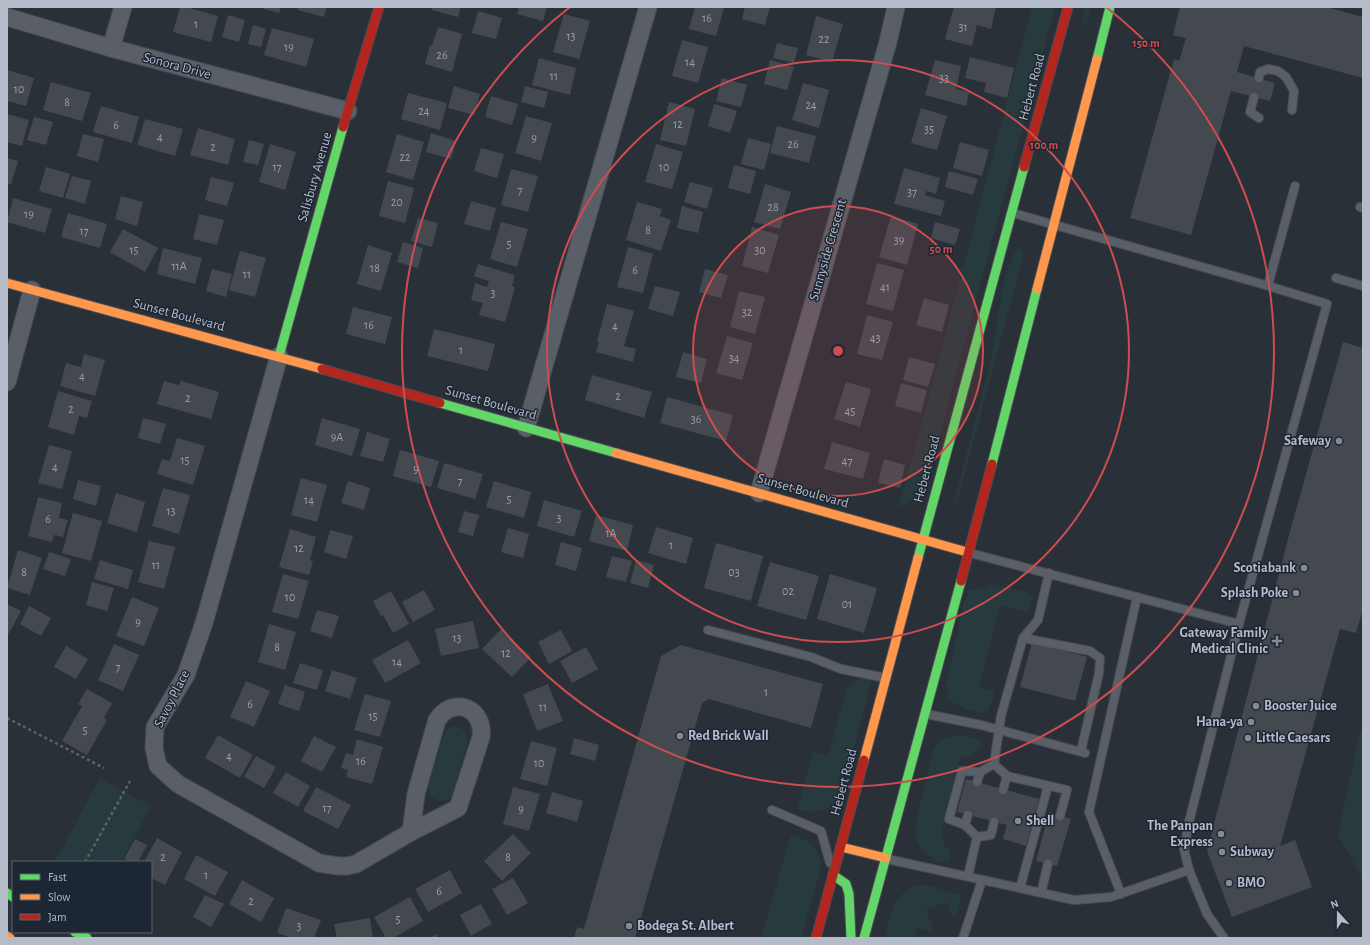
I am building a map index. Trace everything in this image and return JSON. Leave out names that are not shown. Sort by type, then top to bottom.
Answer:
[{"type":"main road","name":"Salisbury Avenue","points":[[279,356],[379,7]]},
{"type":"main road","name":"Hebert Road","points":[[816,938],[1068,7]]},
{"type":"main road","points":[[864,938],[926,714],[1110,7]]},
{"type":"main road","name":"Sunset Boulevard","points":[[7,283],[279,356],[526,428],[967,552]]},
{"type":"main road","points":[[841,847],[886,858]]},
{"type":"main road","points":[[833,875],[846,884],[849,894],[851,938]]},
{"type":"main road","points":[[78,933],[87,938]]},
{"type":"street","points":[[111,48],[123,7]]},
{"type":"street","points":[[526,428],[648,7]]},
{"type":"street","name":"Sunnyside Crescent","points":[[758,493],[888,42],[896,7]]},
{"type":"street","name":"Sonora Drive","points":[[7,17],[111,48],[348,111]]},
{"type":"street","points":[[7,382],[32,290]]},
{"type":"street","name":"Savoy Place","points":[[279,356],[204,624],[186,675],[155,727],[154,748],[158,766],[178,784],[319,862],[328,865],[342,866],[356,864],[411,832],[458,808],[482,730],[478,717],[467,708],[460,707],[446,710],[440,714],[437,720],[416,794],[411,832]]},
{"type":"lane","points":[[1259,78],[1260,72],[1268,69],[1278,71],[1286,77],[1294,91],[1292,110]]},
{"type":"lane","points":[[1254,97],[1250,112],[1259,118]]},
{"type":"lane","points":[[1268,285],[1295,186]]},
{"type":"lane","points":[[1012,212],[1268,285],[1327,304],[1239,624],[1189,822],[1184,849],[1189,870],[1207,914],[1224,938]]},
{"type":"lane","points":[[1336,278],[1363,286]]},
{"type":"lane","points":[[967,552],[1239,624]]},
{"type":"lane","points":[[994,764],[998,729],[1023,638],[1038,620],[1049,573]]},
{"type":"lane","points":[[1121,894],[1089,812],[1137,597]]},
{"type":"lane","points":[[708,630],[811,657],[841,669],[887,678]]},
{"type":"lane","points":[[926,714],[998,729],[1083,752],[1099,672],[1100,658],[1090,651],[1023,638]]},
{"type":"lane","points":[[977,837],[965,825],[949,819],[962,771],[980,772],[994,764]]},
{"type":"lane","points":[[994,764],[1007,776],[1067,790],[1060,816]]},
{"type":"lane","points":[[977,782],[980,772]]},
{"type":"lane","points":[[1003,790],[1007,776]]},
{"type":"lane","points":[[1020,888],[1048,786]]},
{"type":"lane","points":[[772,810],[821,830],[833,875]]},
{"type":"lane","points":[[965,825],[968,815]]},
{"type":"lane","points":[[977,837],[991,834],[994,822]]},
{"type":"lane","points":[[968,876],[977,837]]},
{"type":"lane","points":[[886,858],[1074,900],[1111,897],[1189,870]]},
{"type":"lane","points":[[1040,893],[1048,864]]},
{"type":"lane","points":[[962,938],[982,880]]},
{"type":"path","points":[[7,718],[104,768]]},
{"type":"path","points":[[86,861],[130,781]]},
{"type":"green space","points":[[1032,7],[1055,7],[925,490],[907,504],[898,506],[917,442]]},
{"type":"green space","points":[[1085,7],[1091,7],[1086,26],[1082,25]]},
{"type":"green space","points":[[1021,249],[1023,255],[1022,261],[957,503],[954,502],[991,360],[1006,273],[1016,250]]},
{"type":"green space","points":[[992,584],[1027,592],[1033,597],[1028,613],[1000,605],[979,687],[995,691],[988,711],[978,712],[963,708],[949,700],[946,686],[964,602],[970,590],[986,588]]},
{"type":"green space","points":[[863,677],[872,680],[840,798],[829,807],[820,811],[810,812],[797,810],[813,752],[828,756],[847,688]]},
{"type":"green space","points":[[455,726],[461,728],[465,732],[467,744],[452,795],[441,801],[434,799],[431,796],[428,787],[444,733]]},
{"type":"green space","points":[[1363,731],[1363,879],[1338,835],[1359,735]]},
{"type":"green space","points":[[957,735],[982,739],[978,750],[969,756],[961,757],[941,832],[944,836],[943,844],[949,850],[950,860],[947,863],[939,862],[926,854],[915,837],[916,823],[933,749],[942,740]]},
{"type":"green space","points":[[100,778],[151,806],[122,861],[56,861]]},
{"type":"green space","points":[[791,835],[806,840],[818,852],[821,862],[819,875],[801,938],[761,938]]},
{"type":"green space","points":[[918,885],[927,885],[960,895],[961,898],[958,913],[953,918],[947,902],[926,910],[933,928],[932,932],[917,928],[914,938],[885,938],[891,912],[898,899],[909,889]]},
{"type":"building","points":[[180,7],[186,7],[218,16],[211,42],[173,32]]},
{"type":"building","points":[[258,7],[281,7],[279,13]]},
{"type":"building","points":[[298,7],[327,7],[324,17],[298,10]]},
{"type":"building","points":[[432,7],[461,7],[458,17],[432,10]]},
{"type":"building","points":[[519,7],[547,7],[543,21],[517,14]]},
{"type":"building","points":[[695,7],[724,7],[716,36],[689,29]]},
{"type":"building","points":[[745,7],[770,7],[765,25],[742,19]]},
{"type":"building","points":[[954,7],[996,7],[991,29],[977,25],[972,46],[945,39]]},
{"type":"building","points":[[1180,7],[1326,7],[1363,17],[1363,78],[1244,46],[1237,72],[1275,83],[1270,101],[1231,91],[1191,235],[1130,218],[1174,59],[1179,61],[1186,38],[1173,35]]},
{"type":"building","points":[[478,11],[502,18],[496,39],[472,33]]},
{"type":"building","points":[[564,14],[590,21],[579,59],[553,52]]},
{"type":"building","points":[[228,15],[245,20],[239,42],[222,37]]},
{"type":"building","points":[[816,16],[843,24],[832,62],[806,55]]},
{"type":"building","points":[[253,25],[266,29],[261,47],[248,44]]},
{"type":"building","points":[[438,27],[462,34],[452,72],[425,64],[430,45],[432,46]]},
{"type":"building","points":[[272,28],[314,39],[306,67],[264,55]]},
{"type":"building","points":[[682,40],[708,47],[698,83],[672,76]]},
{"type":"building","points":[[777,43],[798,48],[794,63],[773,58]]},
{"type":"building","points":[[970,57],[1014,68],[1007,98],[984,92],[986,83],[965,78]]},
{"type":"building","points":[[539,58],[576,68],[570,95],[532,85]]},
{"type":"building","points":[[770,60],[794,67],[787,90],[764,84]]},
{"type":"building","points":[[935,60],[961,66],[956,89],[969,92],[966,106],[925,95]]},
{"type":"building","points":[[7,70],[34,78],[26,106],[7,101]]},
{"type":"building","points":[[722,78],[747,85],[741,107],[716,101]]},
{"type":"building","points":[[51,82],[91,93],[82,121],[43,110]]},
{"type":"building","points":[[803,83],[829,90],[819,128],[792,120]]},
{"type":"building","points":[[454,86],[480,94],[474,115],[448,108]]},
{"type":"building","points":[[525,86],[548,92],[544,108],[521,102]]},
{"type":"building","points":[[408,93],[447,103],[440,130],[401,119]]},
{"type":"building","points":[[491,96],[518,104],[512,125],[485,117]]},
{"type":"building","points":[[669,102],[695,109],[686,146],[660,140]]},
{"type":"building","points":[[714,104],[737,111],[730,133],[708,126]]},
{"type":"building","points":[[101,106],[139,117],[132,143],[93,132]]},
{"type":"building","points":[[921,108],[947,116],[937,150],[911,143]]},
{"type":"building","points":[[7,114],[29,120],[22,146],[7,142]]},
{"type":"building","points":[[526,116],[552,123],[541,161],[515,153]]},
{"type":"building","points":[[34,117],[53,122],[46,145],[27,140]]},
{"type":"building","points":[[145,119],[183,129],[175,156],[137,145]]},
{"type":"building","points":[[777,126],[816,136],[809,163],[770,153]]},
{"type":"building","points":[[198,128],[235,139],[228,165],[190,155]]},
{"type":"building","points":[[431,133],[456,141],[451,159],[426,152]]},
{"type":"building","points":[[83,134],[104,139],[98,162],[77,156]]},
{"type":"building","points":[[397,134],[424,142],[413,180],[386,172]]},
{"type":"building","points":[[748,138],[771,144],[764,170],[741,164]]},
{"type":"building","points":[[249,140],[264,144],[258,165],[243,162]]},
{"type":"building","points":[[960,142],[989,150],[982,176],[953,168]]},
{"type":"building","points":[[270,144],[296,152],[285,190],[259,182]]},
{"type":"building","points":[[656,144],[683,152],[672,189],[645,182]]},
{"type":"building","points":[[481,148],[504,154],[497,178],[474,171]]},
{"type":"building","points":[[7,158],[18,161],[11,185],[7,183]]},
{"type":"building","points":[[734,165],[756,171],[750,194],[728,188]]},
{"type":"building","points":[[46,167],[70,174],[63,198],[39,191]]},
{"type":"building","points":[[904,168],[940,178],[936,194],[926,191],[925,195],[945,201],[941,216],[894,204]]},
{"type":"building","points":[[511,169],[538,176],[528,212],[501,205]]},
{"type":"building","points":[[949,171],[978,179],[973,195],[945,187]]},
{"type":"building","points":[[72,176],[91,181],[85,204],[65,198]]},
{"type":"building","points":[[211,177],[234,183],[227,206],[205,200]]},
{"type":"building","points":[[388,181],[414,188],[405,223],[379,216]]},
{"type":"building","points":[[690,182],[713,188],[707,209],[684,202]]},
{"type":"building","points":[[765,184],[791,192],[780,229],[754,222]]},
{"type":"building","points":[[121,196],[143,202],[137,226],[115,219]]},
{"type":"building","points":[[13,198],[52,209],[45,233],[7,222]]},
{"type":"building","points":[[471,201],[496,208],[490,231],[464,224]]},
{"type":"building","points":[[637,202],[662,209],[660,216],[671,220],[661,251],[626,240]]},
{"type":"building","points":[[682,206],[703,212],[698,233],[677,228]]},
{"type":"building","points":[[68,213],[107,224],[100,248],[61,237]]},
{"type":"building","points":[[199,214],[224,220],[217,245],[193,239]]},
{"type":"building","points":[[891,216],[918,224],[907,265],[879,257]]},
{"type":"building","points":[[418,218],[438,223],[432,247],[411,241]]},
{"type":"building","points":[[501,222],[528,229],[517,267],[490,259]]},
{"type":"building","points":[[935,222],[960,229],[955,245],[931,238]]},
{"type":"building","points":[[752,227],[779,235],[768,273],[742,266]]},
{"type":"building","points":[[123,229],[158,248],[145,272],[110,252]]},
{"type":"building","points":[[403,242],[423,248],[418,268],[397,262]]},
{"type":"building","points":[[368,245],[392,253],[381,291],[357,284]]},
{"type":"building","points":[[628,247],[653,254],[643,293],[617,287]]},
{"type":"building","points":[[163,248],[202,258],[195,284],[157,274]]},
{"type":"building","points":[[240,251],[266,258],[255,297],[229,290]]},
{"type":"building","points":[[877,263],[904,270],[893,311],[866,304]]},
{"type":"building","points":[[478,264],[515,275],[512,286],[515,287],[505,322],[479,315],[483,303],[471,300],[475,283],[487,287],[489,281],[474,276]]},
{"type":"building","points":[[212,269],[232,274],[226,297],[206,291]]},
{"type":"building","points":[[705,269],[728,275],[721,298],[699,292]]},
{"type":"building","points":[[655,286],[680,292],[673,316],[648,309]]},
{"type":"building","points":[[739,291],[765,297],[755,334],[730,327]]},
{"type":"building","points":[[924,298],[949,305],[942,332],[916,325]]},
{"type":"building","points":[[607,304],[634,311],[624,346],[636,349],[633,362],[596,352],[599,342],[597,341]]},
{"type":"building","points":[[353,307],[392,317],[385,344],[346,334]]},
{"type":"building","points":[[867,315],[893,322],[882,360],[857,354]]},
{"type":"building","points":[[434,329],[495,344],[488,371],[427,356]]},
{"type":"building","points":[[727,336],[753,343],[742,380],[716,373]]},
{"type":"building","points":[[1343,342],[1363,348],[1363,609],[1356,633],[1340,629],[1280,846],[1295,840],[1312,887],[1232,917],[1207,851],[1289,535]]},
{"type":"building","points":[[683,352],[707,359],[701,383],[676,377]]},
{"type":"building","points":[[84,354],[105,360],[95,396],[60,386],[66,363],[81,367]]},
{"type":"building","points":[[909,357],[935,364],[928,387],[903,380]]},
{"type":"building","points":[[592,375],[652,392],[644,418],[585,400]]},
{"type":"building","points":[[164,381],[179,385],[181,381],[219,392],[211,419],[157,404]]},
{"type":"building","points":[[846,382],[871,389],[860,427],[834,419]]},
{"type":"building","points":[[901,383],[927,390],[921,413],[895,406]]},
{"type":"building","points":[[58,391],[92,401],[87,418],[79,416],[74,435],[48,427]]},
{"type":"building","points":[[667,397],[733,415],[726,441],[660,423]]},
{"type":"building","points":[[143,418],[166,424],[160,444],[138,438]]},
{"type":"building","points":[[322,418],[360,429],[352,456],[315,445]]},
{"type":"building","points":[[367,432],[390,439],[383,462],[360,456]]},
{"type":"building","points":[[177,438],[205,446],[193,485],[157,474],[162,459],[170,461]]},
{"type":"building","points":[[832,442],[870,453],[863,479],[824,469]]},
{"type":"building","points":[[49,445],[72,451],[62,489],[38,483]]},
{"type":"building","points":[[400,450],[439,461],[431,487],[393,476]]},
{"type":"building","points":[[884,459],[905,465],[900,488],[878,483]]},
{"type":"building","points":[[444,463],[483,474],[475,499],[437,488]]},
{"type":"building","points":[[301,478],[327,485],[317,522],[291,515]]},
{"type":"building","points":[[78,480],[101,486],[96,506],[73,499]]},
{"type":"building","points":[[348,481],[370,488],[364,510],[341,503]]},
{"type":"building","points":[[494,481],[531,492],[524,518],[486,507]]},
{"type":"building","points":[[163,488],[190,495],[179,534],[152,526]]},
{"type":"building","points":[[116,493],[145,502],[137,532],[107,523]]},
{"type":"building","points":[[38,497],[62,503],[59,518],[68,520],[63,537],[54,535],[52,542],[28,536]]},
{"type":"building","points":[[544,500],[582,511],[574,537],[537,526]]},
{"type":"building","points":[[464,511],[479,515],[473,536],[458,532]]},
{"type":"building","points":[[73,513],[102,521],[91,561],[62,553]]},
{"type":"building","points":[[596,515],[633,525],[627,551],[589,541]]},
{"type":"building","points":[[656,527],[693,538],[686,564],[648,553]]},
{"type":"building","points":[[508,528],[529,534],[523,558],[501,552]]},
{"type":"building","points":[[290,529],[316,537],[310,560],[313,561],[309,575],[279,567]]},
{"type":"building","points":[[330,530],[353,536],[346,559],[324,552]]},
{"type":"building","points":[[149,541],[175,547],[164,589],[138,582]]},
{"type":"building","points":[[561,542],[582,548],[576,571],[555,565]]},
{"type":"building","points":[[716,543],[763,556],[751,601],[704,588]]},
{"type":"building","points":[[18,550],[42,558],[30,595],[7,588]]},
{"type":"building","points":[[49,552],[71,559],[65,576],[43,569]]},
{"type":"building","points":[[612,556],[632,561],[626,582],[606,577]]},
{"type":"building","points":[[100,560],[133,570],[128,589],[94,579]]},
{"type":"building","points":[[636,560],[654,565],[648,588],[630,583]]},
{"type":"building","points":[[770,562],[819,576],[806,620],[757,606]]},
{"type":"building","points":[[283,574],[309,581],[298,619],[272,612]]},
{"type":"building","points":[[830,574],[877,588],[864,633],[817,619]]},
{"type":"building","points":[[92,582],[114,588],[107,611],[86,605]]},
{"type":"building","points":[[424,590],[435,610],[413,622],[402,602]]},
{"type":"building","points":[[391,591],[409,624],[393,633],[373,601]]},
{"type":"building","points":[[132,597],[159,608],[144,646],[116,636]]},
{"type":"building","points":[[7,604],[21,611],[7,637]]},
{"type":"building","points":[[29,606],[51,618],[41,636],[20,624]]},
{"type":"building","points":[[317,610],[339,616],[332,638],[310,631]]},
{"type":"building","points":[[473,621],[479,648],[441,656],[435,629]]},
{"type":"building","points":[[269,624],[296,632],[285,670],[258,662]]},
{"type":"building","points":[[501,629],[531,657],[512,677],[482,649]]},
{"type":"building","points":[[561,630],[572,651],[549,664],[538,642]]},
{"type":"building","points":[[408,640],[421,663],[385,683],[372,660]]},
{"type":"building","points":[[1032,642],[1087,657],[1075,701],[1020,687]]},
{"type":"building","points":[[114,644],[139,655],[123,691],[98,680]]},
{"type":"building","points":[[681,645],[823,684],[811,728],[709,699],[702,703],[635,938],[574,938],[577,927],[584,929],[661,656]]},
{"type":"building","points":[[66,646],[88,659],[76,679],[54,667]]},
{"type":"building","points":[[586,647],[598,669],[572,683],[560,661]]},
{"type":"building","points":[[300,663],[323,670],[317,690],[293,683]]},
{"type":"building","points":[[332,670],[357,678],[350,699],[325,691]]},
{"type":"building","points":[[246,681],[270,691],[254,727],[230,717]]},
{"type":"building","points":[[548,684],[563,721],[537,731],[523,694]]},
{"type":"building","points":[[285,685],[305,692],[299,711],[278,704]]},
{"type":"building","points":[[87,689],[112,703],[104,718],[107,720],[87,755],[62,741],[82,706],[78,704]]},
{"type":"building","points":[[365,694],[391,701],[380,737],[354,730]]},
{"type":"building","points":[[218,735],[253,755],[240,778],[205,758]]},
{"type":"building","points":[[314,736],[336,747],[322,772],[301,761]]},
{"type":"building","points":[[574,738],[599,745],[595,761],[570,754]]},
{"type":"building","points":[[357,739],[383,747],[372,784],[346,777],[348,770],[341,768],[346,753],[353,755]]},
{"type":"building","points":[[531,741],[557,748],[547,786],[520,779]]},
{"type":"building","points":[[256,756],[276,767],[264,788],[244,777]]},
{"type":"building","points":[[286,772],[310,786],[298,807],[273,793]]},
{"type":"building","points":[[966,779],[1039,799],[1026,846],[1003,839],[1007,825],[957,812]]},
{"type":"building","points":[[316,787],[351,805],[338,829],[303,811]]},
{"type":"building","points":[[513,787],[540,794],[529,831],[503,824]]},
{"type":"building","points":[[552,792],[583,801],[577,822],[546,813]]},
{"type":"building","points":[[1049,812],[1071,819],[1057,866],[1036,861]]},
{"type":"building","points":[[513,834],[531,853],[502,881],[484,861]]},
{"type":"building","points":[[157,838],[182,852],[165,885],[152,878],[152,861],[145,861]]},
{"type":"building","points":[[135,839],[147,845],[139,861],[127,861],[124,859]]},
{"type":"building","points":[[196,855],[228,872],[215,896],[184,879]]},
{"type":"building","points":[[450,870],[462,893],[428,912],[415,889]]},
{"type":"building","points":[[513,878],[528,903],[507,915],[492,889]]},
{"type":"building","points":[[242,880],[274,898],[261,922],[229,904]]},
{"type":"building","points":[[205,895],[224,904],[211,927],[193,917]]},
{"type":"building","points":[[410,897],[423,921],[393,938],[386,938],[374,917]]},
{"type":"building","points":[[481,904],[492,924],[471,936],[460,915]]},
{"type":"building","points":[[286,908],[321,920],[314,938],[293,938],[277,933]]},
{"type":"building","points":[[370,918],[373,938],[337,938],[334,924]]},
{"type":"building","points":[[436,934],[438,938],[430,938]]},
{"type":"traffic: fast","points":[[1097,59],[1110,7]]},
{"type":"traffic: fast","points":[[279,356],[343,127]]},
{"type":"traffic: fast","points":[[918,558],[1024,167]]},
{"type":"traffic: fast","points":[[992,464],[1037,289]]},
{"type":"traffic: fast","points":[[440,403],[616,453]]},
{"type":"traffic: fast","points":[[864,938],[961,581]]},
{"type":"traffic: fast","points":[[833,875],[846,884],[849,894],[851,938]]},
{"type":"traffic: fast","points":[[7,893],[12,896]]},
{"type":"traffic: fast","points":[[77,933],[87,938]]},
{"type":"traffic: slow","points":[[1037,289],[1097,59]]},
{"type":"traffic: slow","points":[[7,283],[322,369]]},
{"type":"traffic: slow","points":[[616,453],[967,552]]},
{"type":"traffic: slow","points":[[864,760],[918,558]]},
{"type":"traffic: slow","points":[[841,847],[886,858]]},
{"type":"traffic: jam","points":[[343,127],[379,7]]},
{"type":"traffic: jam","points":[[1024,167],[1068,7]]},
{"type":"traffic: jam","points":[[322,369],[440,403]]},
{"type":"traffic: jam","points":[[961,581],[992,464]]},
{"type":"traffic: jam","points":[[816,938],[864,760]]},
{"type":"place","name":"Safeway","points":[[1339,441]]},
{"type":"place","name":"Scotiabank","points":[[1304,568]]},
{"type":"place","name":"Splash Poke","points":[[1296,593]]},
{"type":"place","name":"Gateway Family Medical Clinic","points":[[1277,641]]},
{"type":"place","name":"Booster Juice","points":[[1256,706]]},
{"type":"place","name":"Hana-ya","points":[[1251,722]]},
{"type":"place","name":"Red Brick Wall","points":[[680,736]]},
{"type":"place","name":"Little Caesars","points":[[1248,738]]},
{"type":"place","name":"Shell","points":[[1018,821]]},
{"type":"place","name":"The Panpan Express","points":[[1221,834]]},
{"type":"place","name":"Subway","points":[[1222,852]]},
{"type":"place","name":"BMO","points":[[1229,883]]},
{"type":"place","name":"Bodega St. Albert","points":[[629,926]]}]
